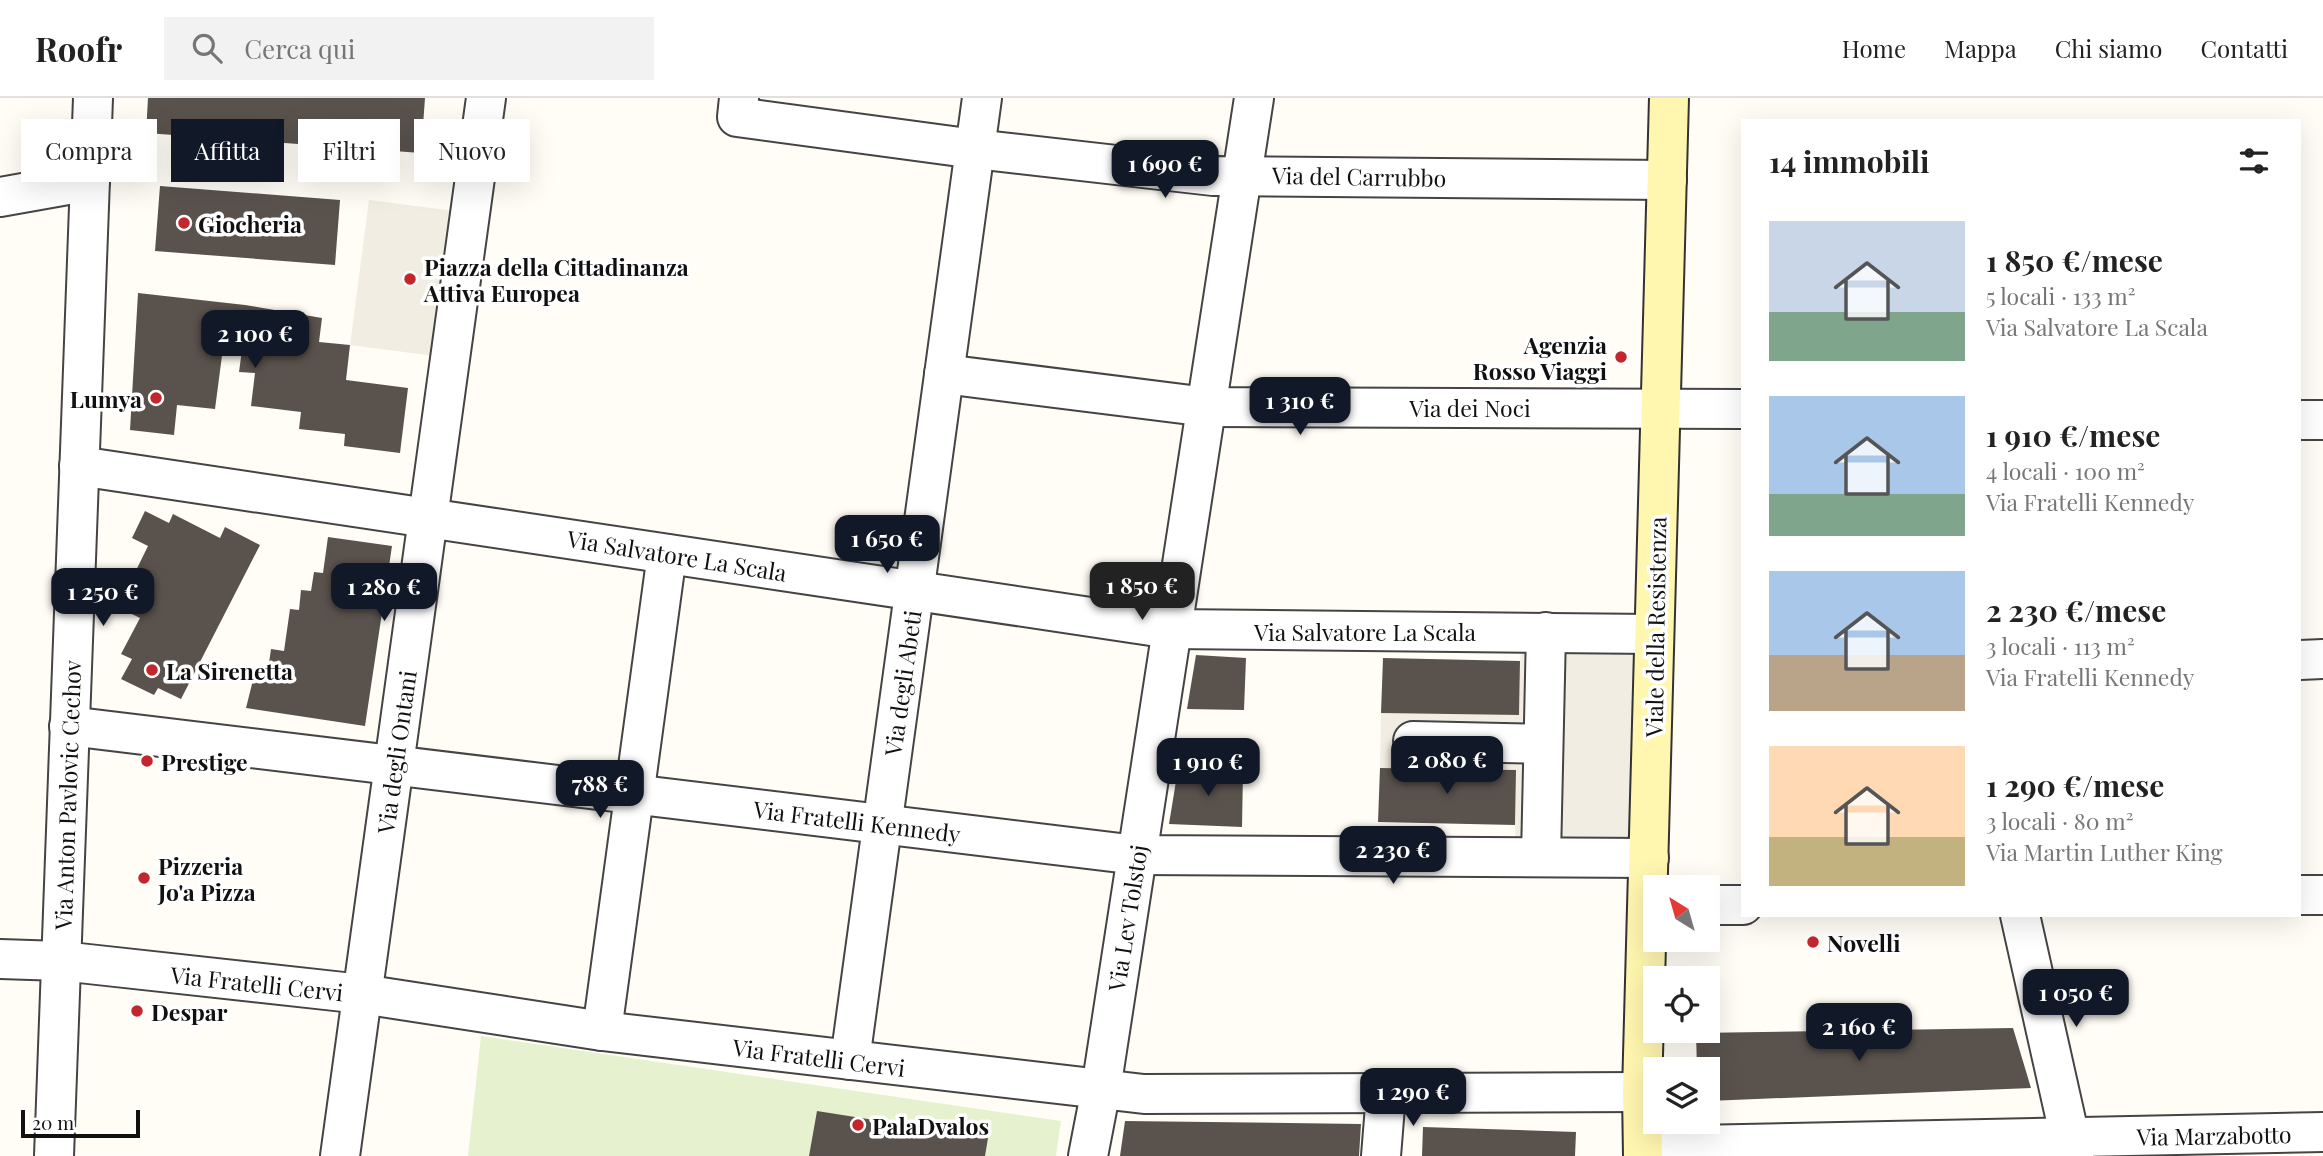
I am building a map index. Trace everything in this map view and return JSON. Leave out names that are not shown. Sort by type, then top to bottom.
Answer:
[{"type":"street","name":"Via Anton Pavlovic Cechov","points":[[92,119],[93,98]]},
{"type":"street","name":"Via degli Ontani","points":[[340,1156],[486,98]]},
{"type":"street","name":"Via del Carrubbo","points":[[739,98],[737,117],[975,149],[1213,176],[1242,174],[1667,180]]},
{"type":"street","name":"Via degli Abeti","points":[[850,1060],[982,98]]},
{"type":"street","name":"Via Lev Tolstoj","points":[[1088,1156],[1101,1089],[1254,98]]},
{"type":"street","name":"Viale della Resistenza","points":[[1650,875],[1669,98]]},
{"type":"street","points":[[0,197],[84,182]]},
{"type":"street","name":"Via Anton Pavlovic Cechov","points":[[54,1156],[90,182]]},
{"type":"street","name":"Via dei Noci","points":[[944,374],[1207,407],[1741,409]]},
{"type":"street","points":[[2301,420],[2323,421]]},
{"type":"street","name":"Via Salvatore La Scala","points":[[79,466],[1171,629],[1654,634]]},
{"type":"street","points":[[602,1031],[667,554]]},
{"type":"street","points":[[1541,857],[1546,632]]},
{"type":"street","points":[[2301,660],[2323,659]]},
{"type":"street","name":"Via Fratelli Kennedy","points":[[69,726],[1137,855],[1649,858]]},
{"type":"street","points":[[1413,741],[1543,744]]},
{"type":"street","points":[[2301,895],[2323,895]]},
{"type":"street","points":[[1720,905],[1741,905]]},
{"type":"street","points":[[2020,917],[2072,1147]]},
{"type":"street","name":"Viale della Resistenza","points":[[1643,1151],[1642,1092],[1650,952]]},
{"type":"street","name":"Via Fratelli Cervi","points":[[0,959],[61,961],[362,995],[602,1031],[1144,1094],[1642,1092]]},
{"type":"street","points":[[1381,1156],[1386,1094]]},
{"type":"street","name":"Via Marzabotto","points":[[1643,1151],[2072,1147],[2323,1132]]},
{"type":"green space","points":[[481,1036],[1061,1121],[1056,1156],[468,1156]]},
{"type":"shaded area","name":"Piazza della Cittadinanza Attiva Europea","points":[[369,200],[470,213],[450,358],[350,345]]},
{"type":"shaded area","points":[[1521,632],[1654,634],[1649,858],[1515,856],[1516,770],[1380,768],[1381,713],[1519,715]]},
{"type":"building","points":[[148,98],[425,98],[423,119],[414,119],[414,152],[400,151],[400,119],[298,119],[298,144],[284,143],[284,119],[171,119],[171,135],[157,134],[157,119],[147,119]]},
{"type":"building","points":[[160,186],[340,200],[335,265],[155,251]]},
{"type":"building","points":[[138,293],[245,305],[322,318],[319,342],[350,345],[346,380],[408,388],[400,453],[344,446],[345,434],[299,429],[301,412],[251,406],[255,373],[239,372],[242,350],[223,348],[215,409],[177,405],[174,435],[130,430]]},
{"type":"building","points":[[145,511],[169,523],[173,514],[220,538],[225,527],[260,545],[181,699],[158,688],[154,695],[121,679],[132,659],[121,654],[140,618],[118,607],[148,546],[132,538]]},
{"type":"building","points":[[328,537],[392,546],[365,726],[246,708],[254,676],[267,677],[271,649],[284,651],[290,609],[299,610],[301,590],[311,591],[314,572],[323,573]]},
{"type":"building","points":[[1196,655],[1246,658],[1244,710],[1187,709]]},
{"type":"building","points":[[1383,658],[1520,661],[1519,715],[1381,713]]},
{"type":"building","points":[[1380,768],[1516,770],[1515,825],[1378,822]]},
{"type":"building","points":[[1178,769],[1243,771],[1242,827],[1169,824]]},
{"type":"building","points":[[2013,1028],[2031,1088],[1720,1101],[1720,1057],[1697,1057],[1696,1043],[1720,1043],[1720,1033]]},
{"type":"building","name":"PalaDvalos","points":[[817,1111],[988,1138],[985,1156],[809,1156]]},
{"type":"building","points":[[1125,1121],[1361,1124],[1359,1156],[1120,1156]]},
{"type":"building","points":[[1423,1127],[1576,1132],[1575,1156],[1422,1156]]},
{"type":"place","name":"Giocheria","points":[[184,223]]},
{"type":"place","name":"Piazza della Cittadinanza Attiva Europea","points":[[410,279]]},
{"type":"place","name":"Agenzia Rosso Viaggi","points":[[1621,357]]},
{"type":"place","name":"Lumya","points":[[156,398]]},
{"type":"place","name":"La Sirenetta","points":[[152,670]]},
{"type":"place","name":"Prestige","points":[[147,761]]},
{"type":"place","name":"Pizzeria Jo'a Pizza","points":[[144,878]]},
{"type":"place","name":"Novelli","points":[[1813,942]]},
{"type":"place","name":"Despar","points":[[137,1011]]},
{"type":"place","name":"PalaDvalos","points":[[858,1125]]}]
